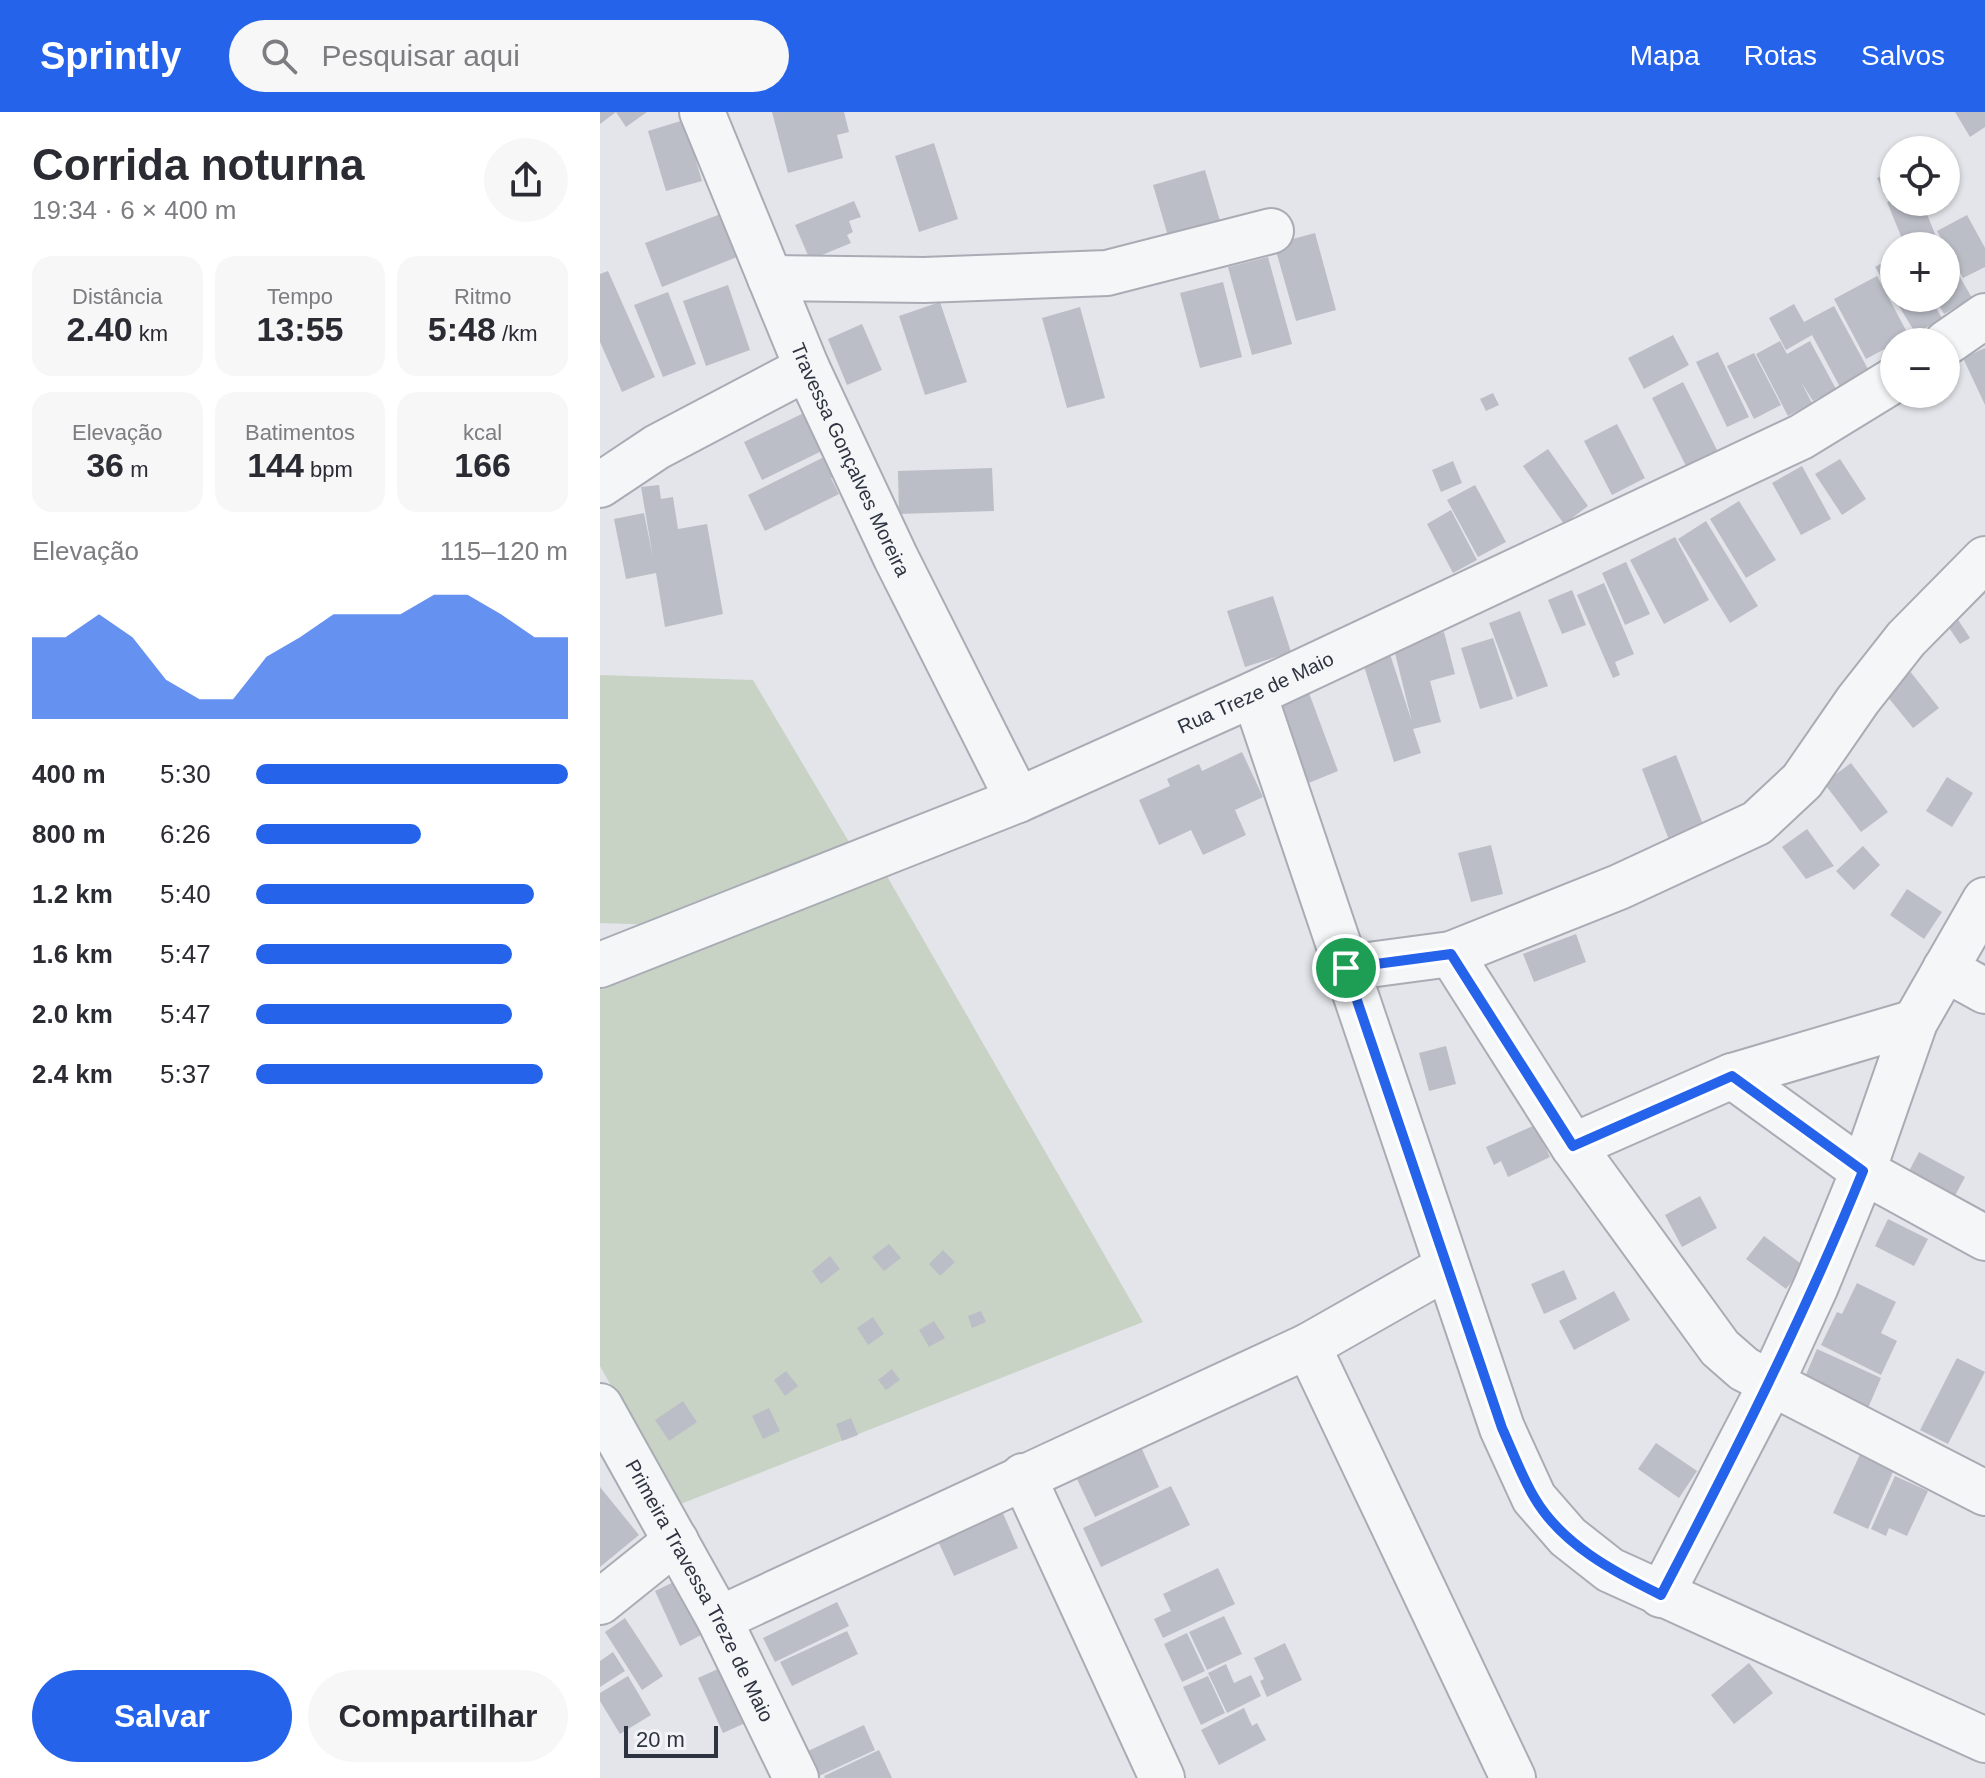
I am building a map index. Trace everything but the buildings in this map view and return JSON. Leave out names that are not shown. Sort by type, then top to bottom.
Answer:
[{"type":"street","name":"Travessa Gonçalves Moreira","points":[[702,112],[807,368],[896,558],[1018,800]]},
{"type":"street","points":[[770,278],[924,280],[1107,273],[1271,231]]},
{"type":"street","points":[[1960,333],[1985,316]]},
{"type":"street","points":[[600,485],[657,447],[807,368]]},
{"type":"street","name":"Rua Treze de Maio","points":[[600,965],[1018,800],[1254,694],[1801,437],[1880,389]]},
{"type":"street","points":[[1346,968],[1451,954],[1619,887],[1757,823],[1802,781],[1906,639],[1985,559]]},
{"type":"street","points":[[1254,694],[1502,1428],[1534,1498],[1568,1537],[1610,1570],[1985,1740]]},
{"type":"street","points":[[1661,1595],[1771,1384],[1816,1286],[1863,1171],[1915,1022],[1985,900]]},
{"type":"street","points":[[600,943],[648,946]]},
{"type":"street","points":[[1451,954],[1573,1146],[1702,1327],[1744,1369],[1985,1493]]},
{"type":"street","points":[[1945,969],[1985,991]]},
{"type":"street","points":[[1573,1146],[1732,1076],[1915,1022]]},
{"type":"street","points":[[1732,1076],[1863,1171],[1985,1238]]},
{"type":"street","points":[[719,1619],[1308,1346],[1447,1267]]},
{"type":"street","points":[[1308,1346],[1513,1778]]},
{"type":"street","name":"Primeira Travessa Treze de Maio","points":[[600,1406],[719,1619],[796,1778]]},
{"type":"street","points":[[1023,1476],[1162,1778]]},
{"type":"street","points":[[600,1602],[676,1541]]},
{"type":"green space","points":[[600,675],[753,680],[855,852],[658,925],[600,923]]},
{"type":"green space","points":[[880,864],[1143,1322],[678,1505],[600,1366],[600,984]]},
{"type":"route","points":[[1451,954],[1573,1146],[1732,1076],[1863,1171],[1816,1286],[1771,1384],[1661,1595],[1610,1570],[1568,1537],[1534,1498],[1502,1428],[1346,968],[1451,954]]}]
